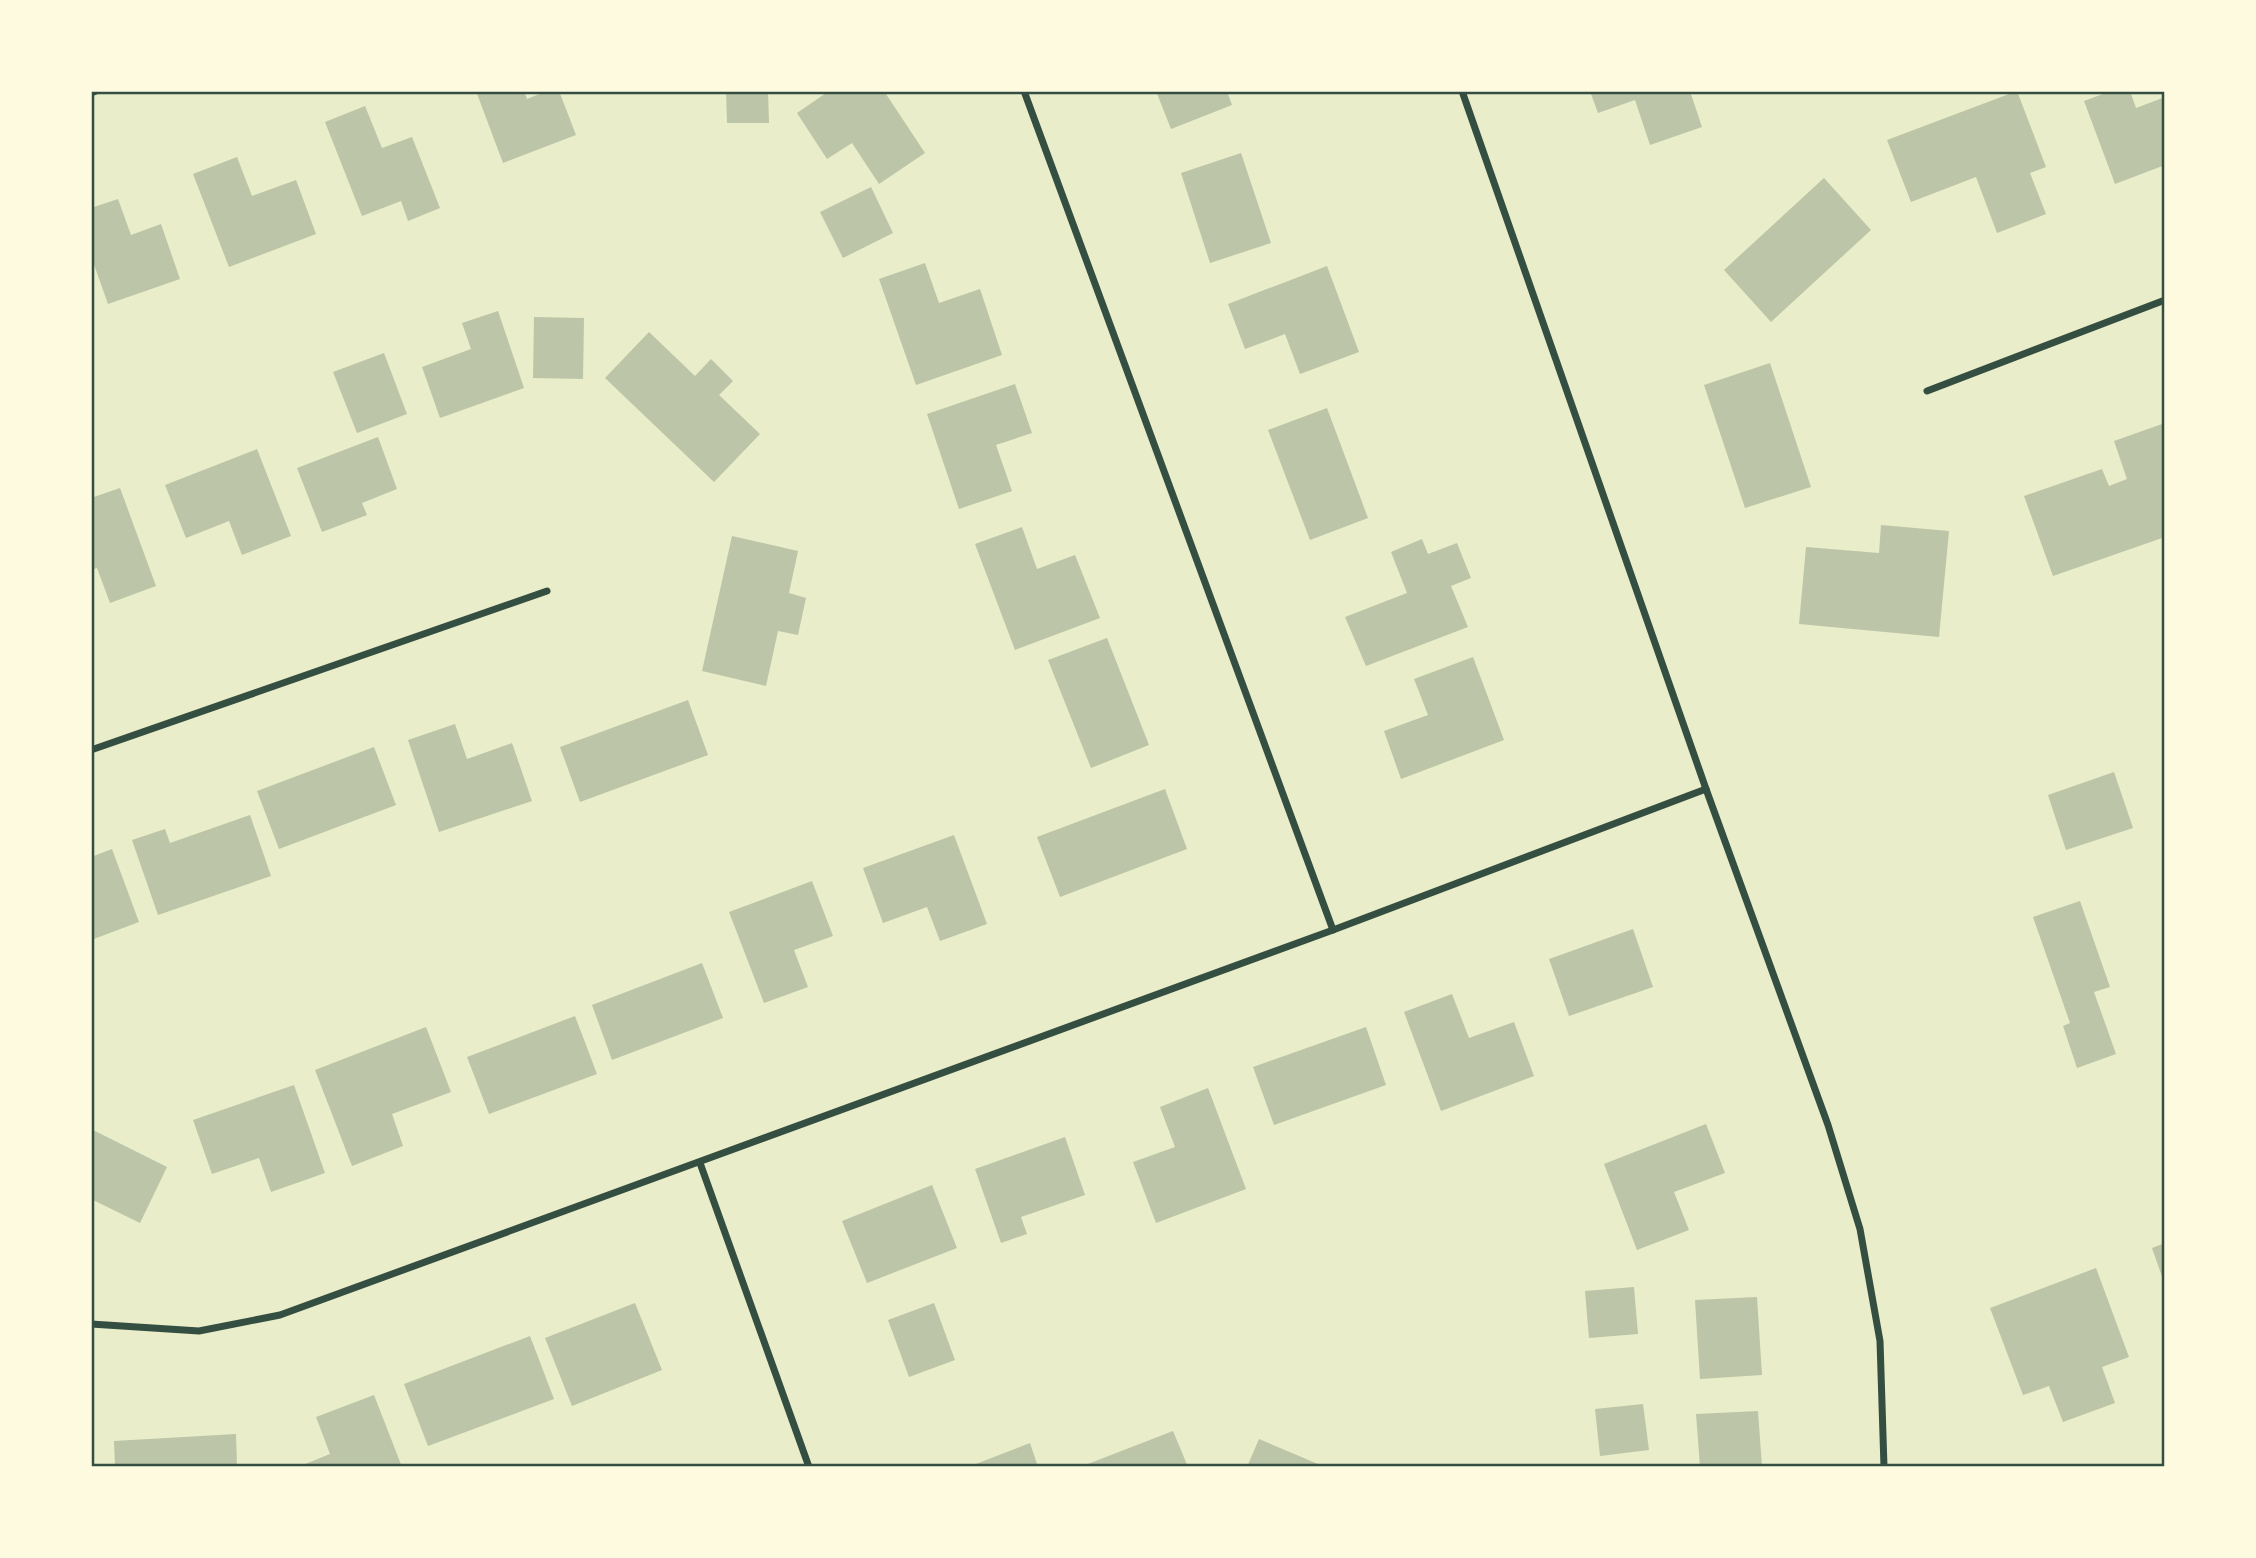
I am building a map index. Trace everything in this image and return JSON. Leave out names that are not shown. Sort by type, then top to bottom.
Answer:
[{"type":"street","points":[[1024,91],[1334,930]]},
{"type":"street","points":[[1462,91],[1706,789],[1828,1125],[1860,1229],[1881,1340],[1884,1467]]},
{"type":"street","points":[[1927,391],[2165,300]]},
{"type":"street","points":[[91,750],[547,591]]},
{"type":"street","points":[[91,1324],[199,1331],[280,1315],[1334,930],[1706,789]]},
{"type":"street","points":[[700,1163],[809,1467]]},
{"type":"building","points":[[476,91],[524,91],[527,99],[547,91],[559,91],[576,135],[503,163]]},
{"type":"building","points":[[726,91],[768,91],[769,123],[727,123]]},
{"type":"building","points":[[829,91],[884,91],[925,153],[879,184],[852,143],[827,159],[797,113]]},
{"type":"building","points":[[1156,91],[1227,91],[1232,105],[1171,129]]},
{"type":"building","points":[[1590,91],[1690,91],[1702,127],[1650,145],[1635,100],[1598,113]]},
{"type":"building","points":[[2017,91],[2046,167],[2030,173],[2046,214],[1997,233],[1976,177],[1911,202],[1887,140]]},
{"type":"building","points":[[2111,91],[2130,91],[2136,108],[2165,97],[2165,165],[2115,184],[2084,101]]},
{"type":"building","points":[[365,106],[382,148],[412,137],[440,208],[408,221],[401,201],[362,216],[325,122]]},
{"type":"building","points":[[1241,153],[1271,243],[1210,263],[1181,173]]},
{"type":"building","points":[[237,157],[252,196],[296,180],[316,234],[229,267],[193,174]]},
{"type":"building","points":[[1824,178],[1871,230],[1771,322],[1724,270]]},
{"type":"building","points":[[871,187],[893,233],[843,258],[820,212]]},
{"type":"building","points":[[118,199],[131,235],[161,224],[180,279],[108,304],[91,256],[91,208]]},
{"type":"building","points":[[925,263],[939,303],[980,289],[1002,355],[916,385],[879,279]]},
{"type":"building","points":[[1327,266],[1359,352],[1300,374],[1285,334],[1245,349],[1228,304]]},
{"type":"building","points":[[498,311],[524,388],[440,418],[422,367],[471,349],[462,323]]},
{"type":"building","points":[[534,317],[584,318],[583,379],[533,378]]},
{"type":"building","points":[[649,332],[695,376],[711,359],[733,381],[719,395],[760,434],[714,482],[605,378]]},
{"type":"building","points":[[384,353],[407,414],[357,433],[333,372]]},
{"type":"building","points":[[1770,363],[1811,487],[1745,508],[1704,385]]},
{"type":"building","points":[[1015,384],[1032,433],[996,445],[1012,491],[959,509],[927,414]]},
{"type":"building","points":[[1327,408],[1368,518],[1310,540],[1268,430]]},
{"type":"building","points":[[2165,423],[2165,537],[2053,576],[2024,496],[2102,469],[2109,486],[2127,479],[2114,441]]},
{"type":"building","points":[[378,437],[397,489],[362,503],[367,515],[322,532],[297,468]]},
{"type":"building","points":[[257,449],[291,536],[242,555],[229,521],[186,538],[165,485]]},
{"type":"building","points":[[120,488],[156,586],[110,603],[97,568],[91,570],[91,498]]},
{"type":"building","points":[[1881,525],[1949,531],[1939,637],[1799,624],[1806,547],[1879,553]]},
{"type":"building","points":[[1022,527],[1037,569],[1075,555],[1100,618],[1015,650],[975,544]]},
{"type":"building","points":[[732,536],[798,551],[789,593],[806,598],[798,635],[778,631],[766,686],[702,671]]},
{"type":"building","points":[[1422,539],[1428,554],[1457,543],[1471,578],[1451,586],[1468,627],[1366,666],[1345,617],[1407,593],[1391,552]]},
{"type":"building","points":[[1107,638],[1149,745],[1091,768],[1048,660]]},
{"type":"building","points":[[1473,657],[1504,740],[1401,779],[1384,731],[1428,715],[1414,679]]},
{"type":"building","points":[[688,700],[708,755],[580,802],[560,747]]},
{"type":"building","points":[[455,724],[467,759],[512,743],[532,801],[439,832],[408,740]]},
{"type":"building","points":[[374,747],[396,805],[279,849],[257,791]]},
{"type":"building","points":[[2114,772],[2133,828],[2066,850],[2048,795]]},
{"type":"building","points":[[1165,789],[1187,849],[1060,897],[1037,837]]},
{"type":"building","points":[[250,815],[271,876],[158,915],[132,840],[165,829],[170,843]]},
{"type":"building","points":[[954,835],[987,924],[940,941],[927,907],[883,923],[863,868]]},
{"type":"building","points":[[112,849],[139,922],[91,940],[91,857]]},
{"type":"building","points":[[812,881],[833,936],[794,950],[808,987],[764,1003],[729,912]]},
{"type":"building","points":[[2080,901],[2110,987],[2094,992],[2116,1054],[2077,1068],[2063,1026],[2070,1023],[2033,917]]},
{"type":"building","points":[[1633,929],[1653,987],[1569,1016],[1549,959]]},
{"type":"building","points":[[702,963],[723,1018],[612,1060],[592,1005]]},
{"type":"building","points":[[1452,994],[1469,1038],[1514,1022],[1534,1076],[1441,1111],[1404,1012]]},
{"type":"building","points":[[575,1016],[597,1074],[489,1114],[467,1057]]},
{"type":"building","points":[[426,1027],[451,1092],[392,1114],[403,1146],[352,1166],[315,1070]]},
{"type":"building","points":[[1366,1027],[1386,1085],[1274,1125],[1253,1067]]},
{"type":"building","points":[[294,1085],[325,1173],[271,1192],[259,1158],[212,1174],[193,1120]]},
{"type":"building","points":[[1208,1088],[1246,1189],[1156,1223],[1133,1162],[1175,1147],[1160,1107]]},
{"type":"building","points":[[1706,1124],[1725,1173],[1674,1192],[1689,1230],[1637,1250],[1604,1164]]},
{"type":"building","points":[[91,1129],[167,1167],[140,1223],[91,1199]]},
{"type":"building","points":[[1065,1137],[1085,1195],[1021,1217],[1027,1234],[1001,1243],[975,1169]]},
{"type":"building","points":[[932,1185],[957,1248],[867,1283],[842,1221]]},
{"type":"building","points":[[2165,1243],[2165,1285],[2152,1248]]},
{"type":"building","points":[[2096,1268],[2129,1357],[2102,1367],[2115,1403],[2063,1422],[2049,1386],[2023,1395],[1990,1308]]},
{"type":"building","points":[[1634,1287],[1638,1334],[1589,1338],[1585,1291]]},
{"type":"building","points":[[1757,1297],[1762,1375],[1700,1379],[1695,1300]]},
{"type":"building","points":[[635,1303],[662,1370],[572,1406],[545,1338]]},
{"type":"building","points":[[934,1303],[955,1360],[909,1377],[888,1320]]},
{"type":"building","points":[[530,1336],[554,1399],[428,1446],[404,1384]]},
{"type":"building","points":[[374,1395],[402,1467],[298,1467],[330,1454],[316,1417]]},
{"type":"building","points":[[1643,1404],[1649,1450],[1600,1456],[1595,1409]]},
{"type":"building","points":[[1758,1411],[1762,1467],[1700,1467],[1696,1414]]},
{"type":"building","points":[[1173,1431],[1188,1467],[1080,1467]]},
{"type":"building","points":[[236,1434],[237,1467],[115,1467],[114,1441]]},
{"type":"building","points":[[1259,1439],[1325,1467],[1247,1467]]},
{"type":"building","points":[[1030,1443],[1038,1467],[968,1467]]}]
